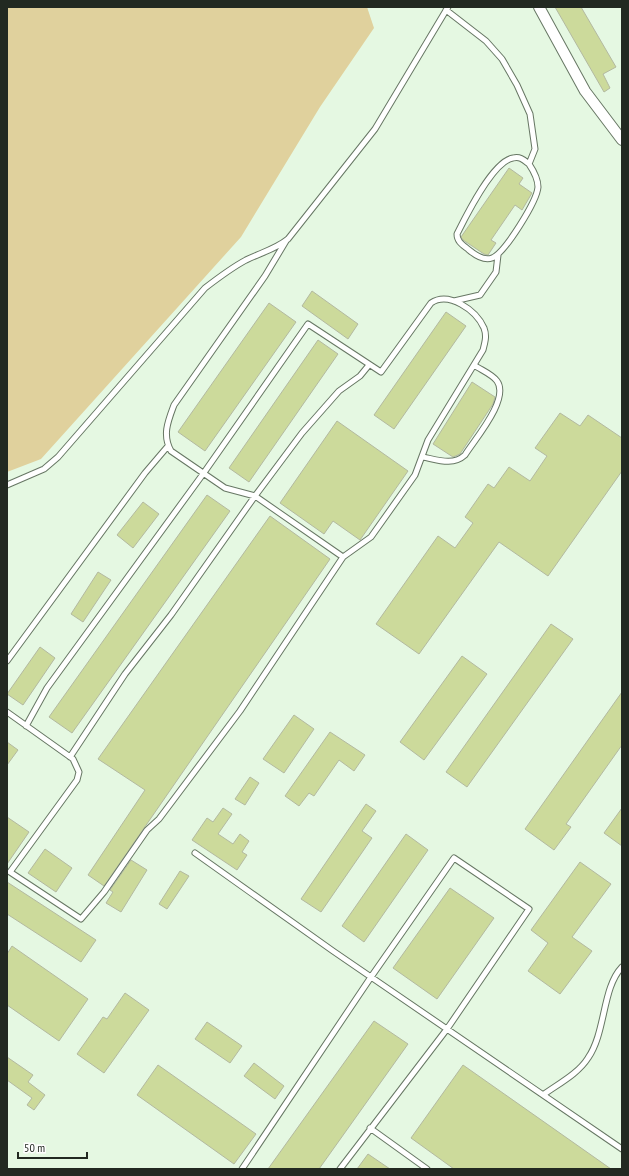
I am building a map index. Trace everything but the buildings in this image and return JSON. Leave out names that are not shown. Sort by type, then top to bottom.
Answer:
[{"type":"street","points":[[539,7],[585,91],[622,140]]},
{"type":"lane","points":[[343,556],[254,496],[225,488],[171,451],[168,446],[166,436],[167,422],[174,405],[265,276],[288,239],[375,129],[447,8],[486,41],[502,59],[517,85],[530,114],[535,149],[529,164]]},
{"type":"lane","points":[[514,157],[522,158],[529,164],[535,174],[538,186],[534,200],[504,249],[498,255],[490,259],[483,258],[472,253],[460,244],[457,239],[457,234],[477,195],[495,171],[509,159],[514,157]]},
{"type":"lane","points":[[7,485],[44,469],[58,457],[205,288],[225,272],[288,239]]},
{"type":"lane","points":[[454,301],[480,295],[496,272],[498,255]]},
{"type":"lane","points":[[7,712],[26,726],[70,757],[77,765],[78,772],[77,780],[8,870],[81,919],[104,892],[147,830],[159,819],[240,711],[343,556],[371,537],[415,475],[423,457],[428,440],[483,350],[486,339],[484,328],[477,317],[450,298],[438,298],[431,303],[381,372],[308,324],[203,474],[47,688],[26,726]]},
{"type":"lane","points":[[70,757],[125,674],[171,615],[254,496],[302,433],[339,391],[360,376],[369,365]]},
{"type":"lane","points":[[423,457],[448,462],[460,459],[497,405],[500,396],[500,387],[497,380],[474,365]]},
{"type":"lane","points":[[7,661],[140,479],[168,446]]},
{"type":"lane","points":[[195,853],[371,978],[622,1149]]},
{"type":"lane","points":[[242,1169],[454,858],[529,909],[447,1029],[340,1169]]},
{"type":"lane","points":[[543,1094],[570,1076],[588,1058],[599,1035],[612,981],[622,967]]},
{"type":"lane","points":[[370,1128],[427,1169]]},
{"type":"shaded area","points":[[7,7],[367,7],[374,28],[320,107],[241,237],[41,459],[7,472]]}]
